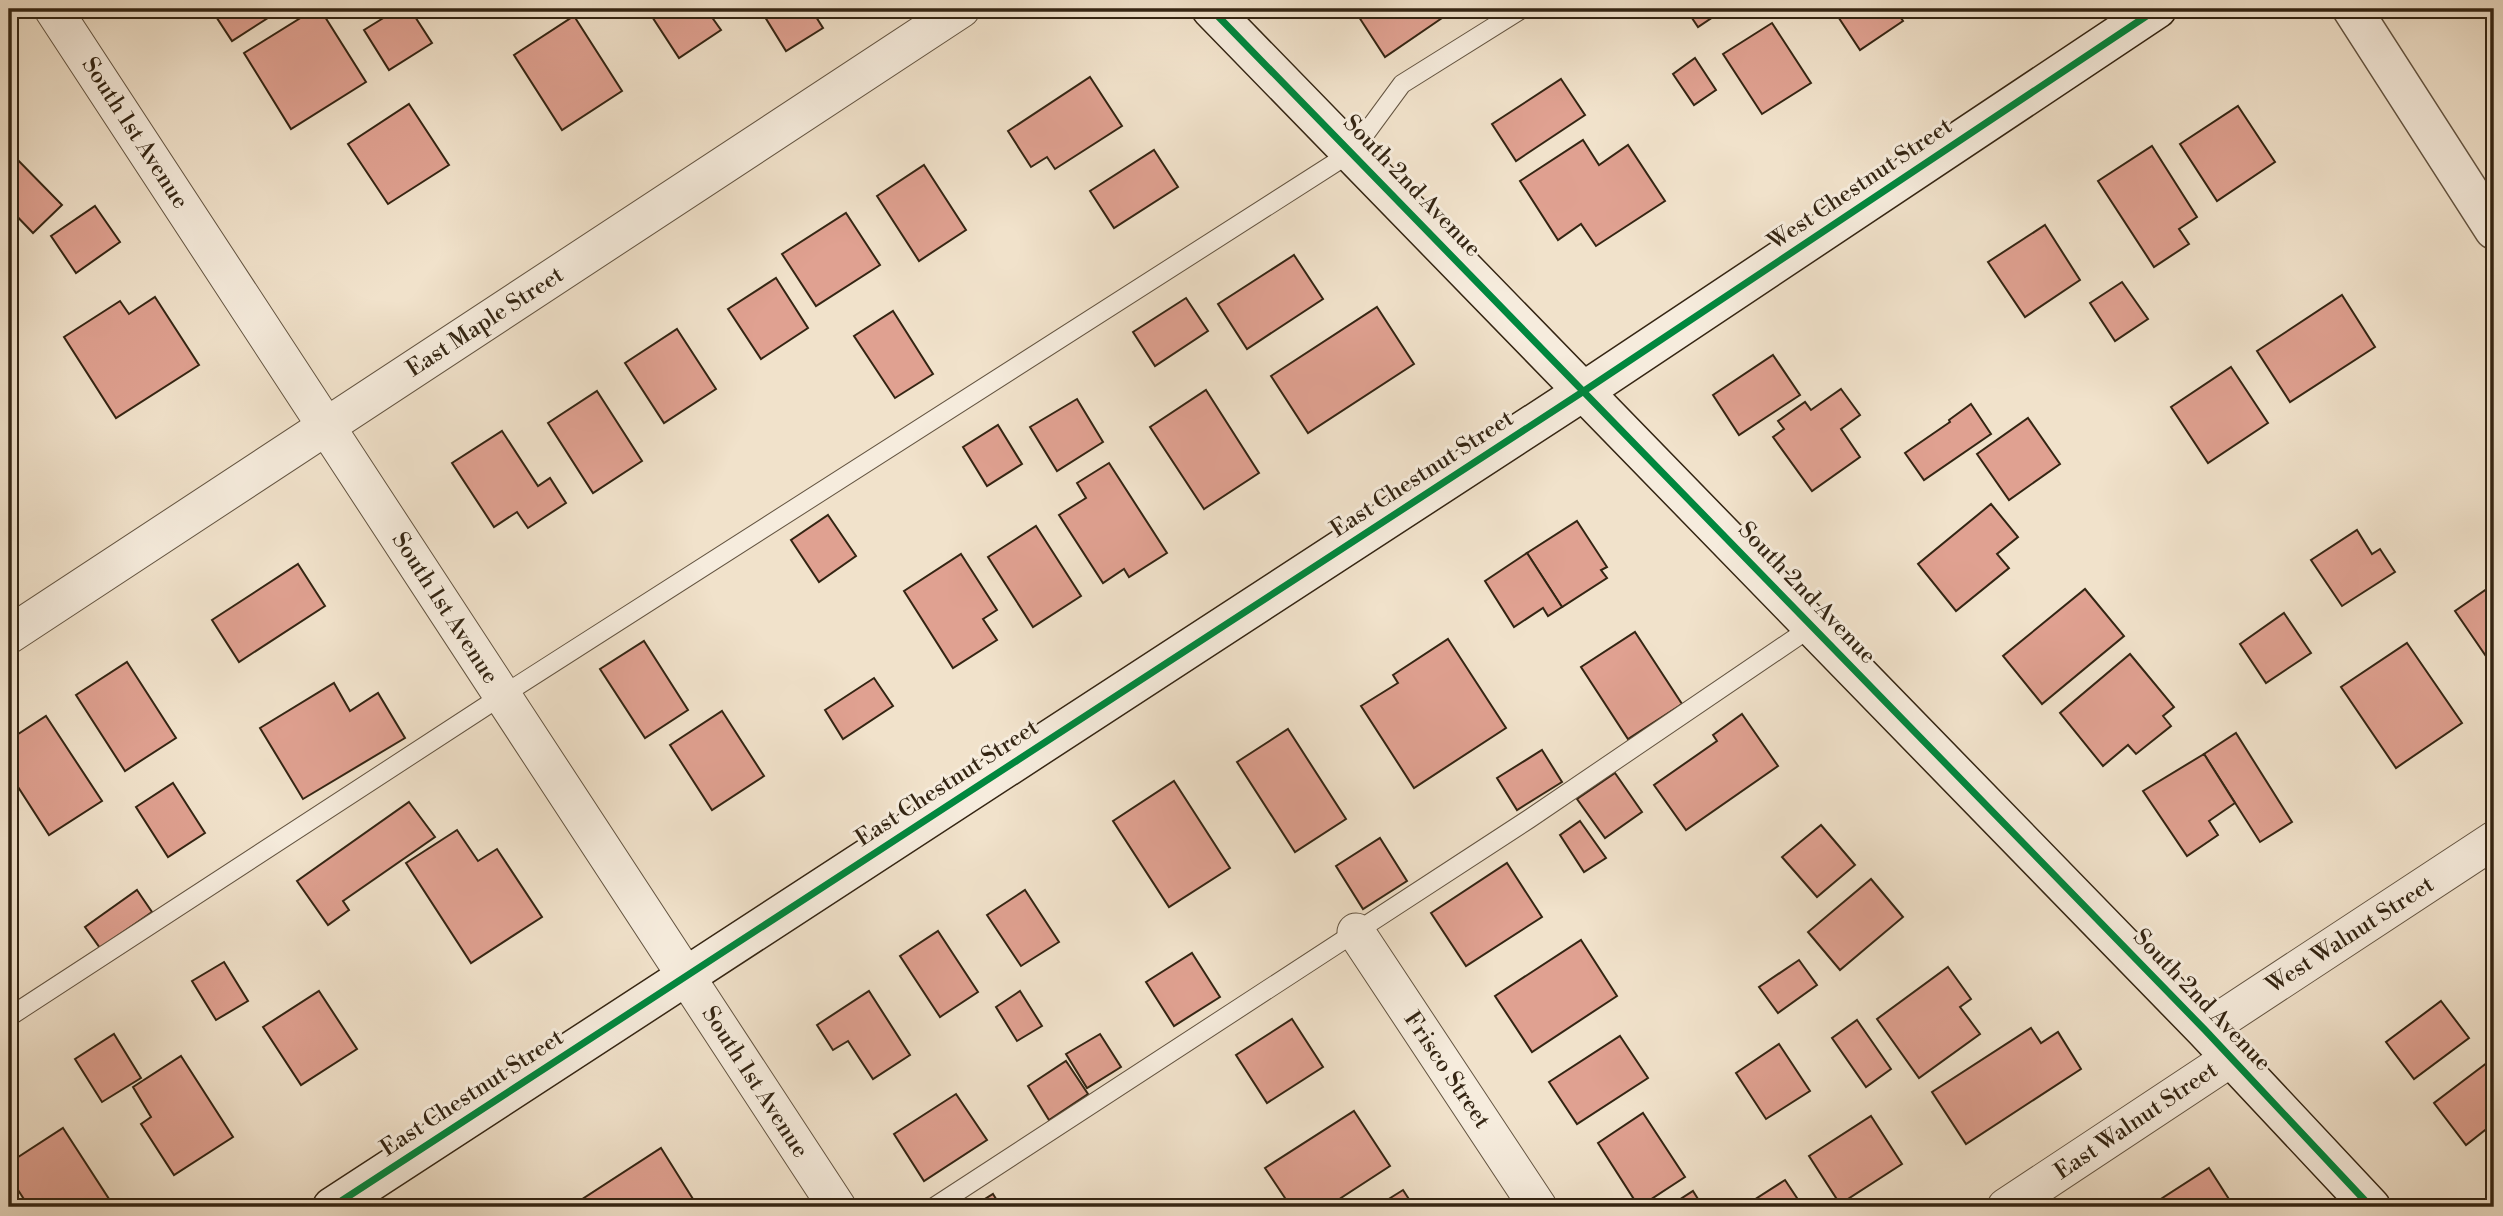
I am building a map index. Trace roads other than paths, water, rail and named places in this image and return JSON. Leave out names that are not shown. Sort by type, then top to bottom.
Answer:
[{"type":"main road","name":"South 2nd Avenue","points":[[1211,9],[2205,1030],[2371,1207]]},
{"type":"main road","name":"West Chestnut Street","points":[[1584,391],[2157,9]]},
{"type":"main road","points":[[2352,9],[2494,230]]},
{"type":"main road","name":"East Chestnut Street","points":[[331,1207],[1584,391]]},
{"type":"street","name":"South 1st Avenue","points":[[52,9],[837,1207]]},
{"type":"street","name":"East Maple Street","points":[[9,635],[961,9]]},
{"type":"street","name":"West Walnut Street","points":[[2205,1030],[2494,840]]},
{"type":"street","name":"Frisco Street","points":[[1356,932],[1538,1207]]},
{"type":"street","name":"East Walnut Street","points":[[2006,1207],[2231,1058]]},
{"type":"lane","points":[[9,1017],[503,695],[1352,152],[1402,84],[1522,9]]},
{"type":"lane","points":[[934,1207],[1529,819],[1813,626]]}]
